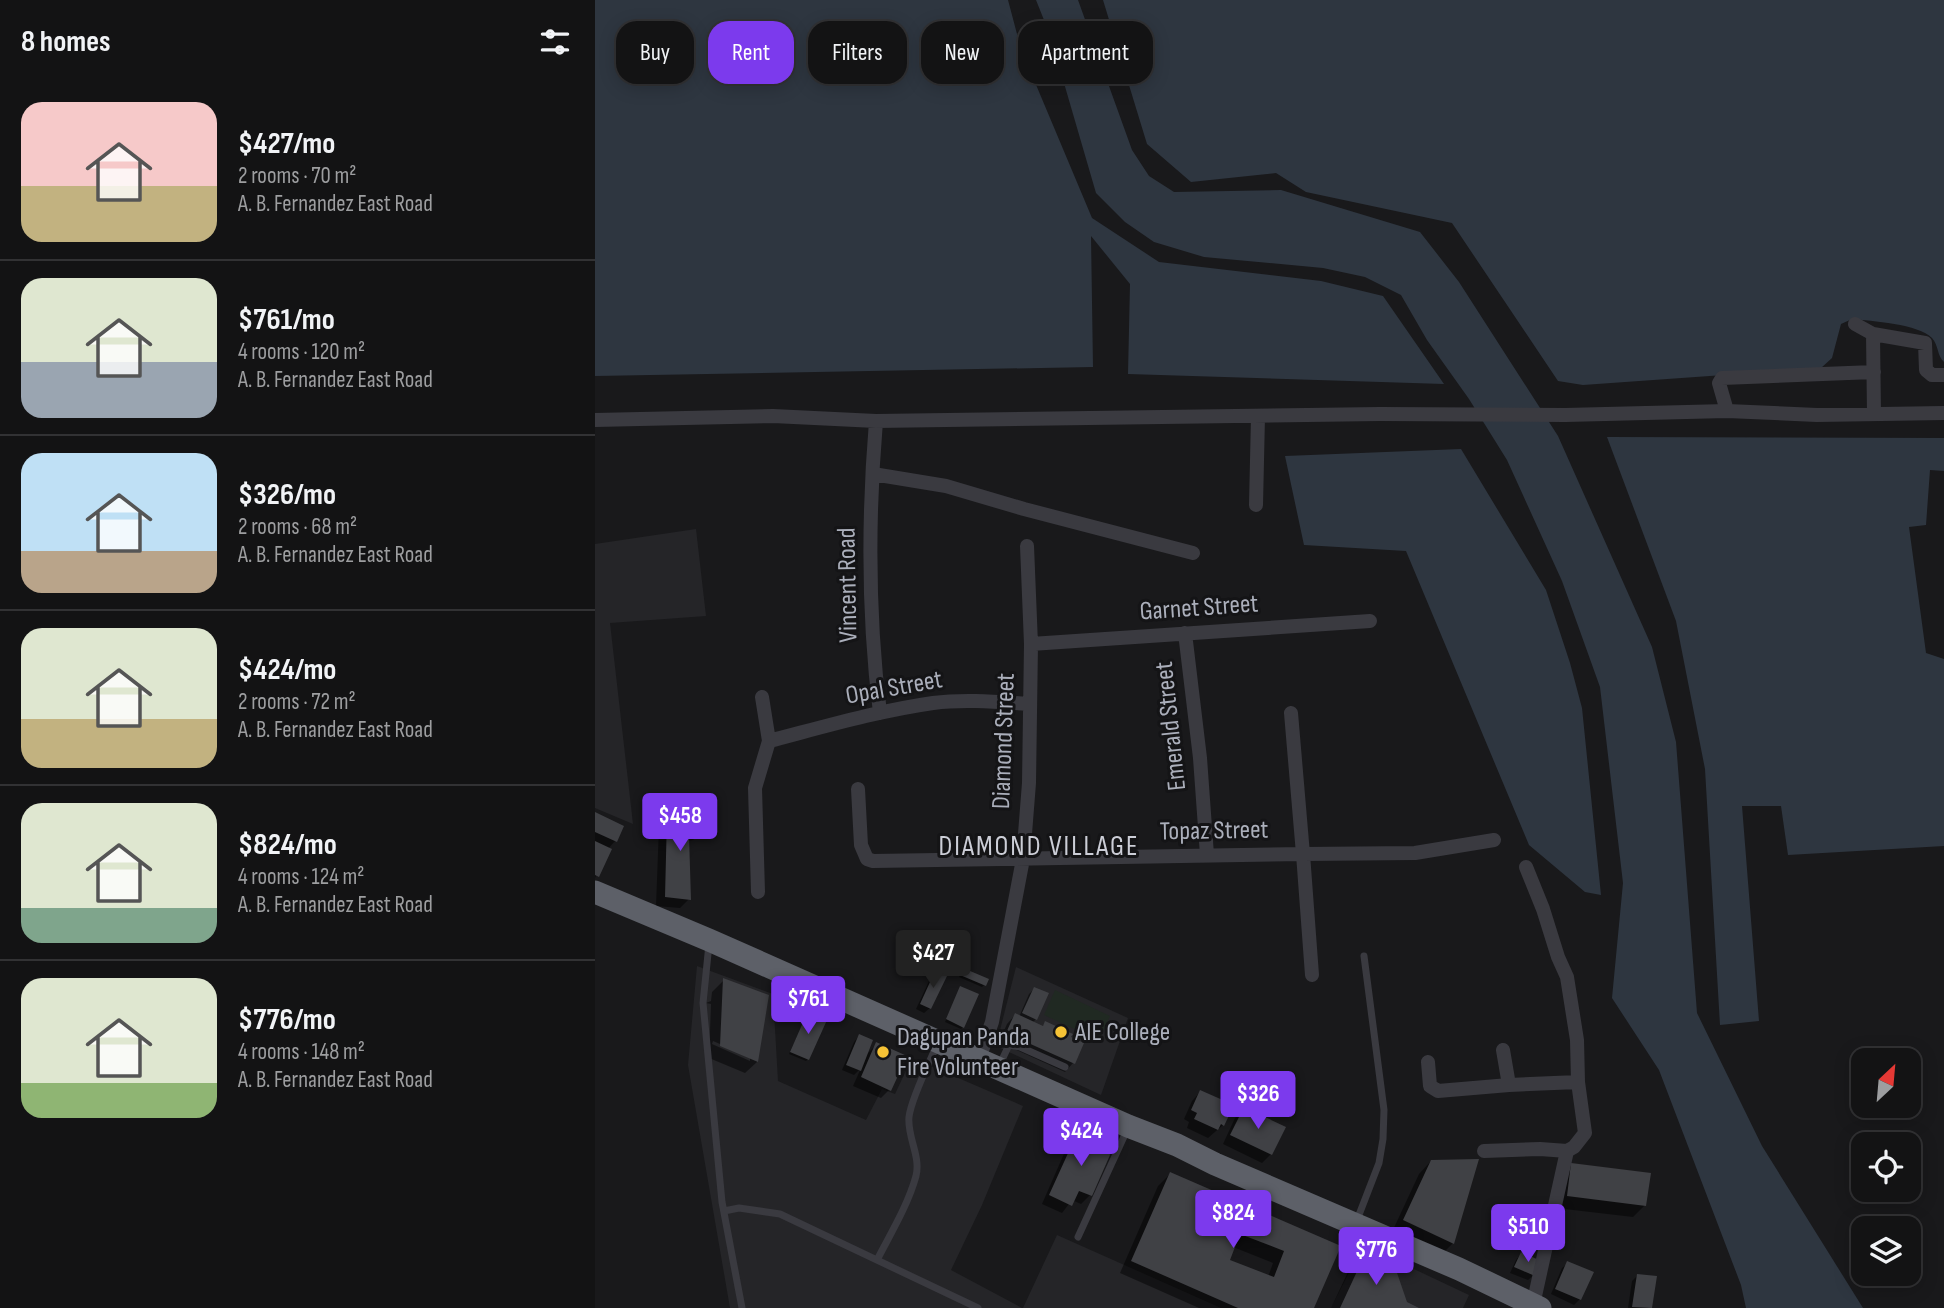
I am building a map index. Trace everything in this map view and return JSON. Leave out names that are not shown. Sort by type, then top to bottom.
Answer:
[{"type":"highway","points":[[595,892],[1128,1126],[1177,1145],[1536,1306]]},
{"type":"street","points":[[1855,324],[1873,334],[1925,343],[1926,370],[1932,375],[1944,375]]},
{"type":"street","points":[[1873,334],[1874,414]]},
{"type":"street","points":[[1727,411],[1719,383],[1722,378],[1874,373]]},
{"type":"street","points":[[595,420],[773,416],[876,421],[1727,411],[1817,415],[1944,413]]},
{"type":"street","points":[[1256,505],[1258,416]]},
{"type":"street","name":"Vincent Road","points":[[876,421],[871,547],[873,657],[880,713]]},
{"type":"street","points":[[873,474],[947,486],[1193,553]]},
{"type":"street","name":"Diamond Street","points":[[989,1063],[992,1022],[1023,859],[1029,783],[1031,644],[1027,546]]},
{"type":"street","name":"Garnet Street","points":[[1031,644],[1370,621]]},
{"type":"street","name":"Emerald Street","points":[[1185,634],[1200,758],[1207,855]]},
{"type":"street","points":[[758,892],[755,788],[769,741],[762,697]]},
{"type":"street","name":"Opal Street","points":[[769,741],[880,713],[934,703],[963,701],[1030,704]]},
{"type":"street","points":[[1291,713],[1303,854],[1415,853],[1494,840]]},
{"type":"street","name":"Topaz Street","points":[[858,789],[861,845],[867,859],[882,862],[1303,854],[1312,975]]},
{"type":"street","points":[[1484,1151],[1567,1151],[1574,1147],[1585,1133],[1578,1082],[1577,1040],[1567,977],[1526,867]]},
{"type":"street","points":[[1503,1050],[1509,1086]]},
{"type":"street","points":[[1428,1062],[1430,1086],[1437,1091],[1578,1082]]},
{"type":"street","points":[[1536,1306],[1567,1151]]},
{"type":"lane","points":[[709,940],[703,1003],[724,1211],[742,1308]]},
{"type":"lane","points":[[1356,1224],[1379,1163],[1384,1110],[1364,956]]},
{"type":"lane","points":[[877,1260],[902,1211],[916,1174],[916,1154],[910,1136],[909,1115],[938,1042]]},
{"type":"lane","points":[[989,1063],[1009,1045],[1020,1047],[1065,1067]]},
{"type":"lane","points":[[1078,1237],[1128,1126]]},
{"type":"lane","points":[[724,1211],[739,1208],[780,1214],[978,1308]]},
{"type":"shaded area","points":[[595,0],[1008,0],[1018,38],[1018,84],[1036,84],[1092,218],[1159,262],[1321,281],[1383,296],[1444,384],[1128,374],[1130,284],[1091,236],[1093,367],[595,376]]},
{"type":"shaded area","points":[[1036,0],[1078,0],[1086,21],[1044,21]]},
{"type":"shaded area","points":[[1103,0],[1944,0],[1944,362],[1934,341],[1926,333],[1894,324],[1852,319],[1841,324],[1832,358],[1821,368],[1583,385],[1558,381],[1452,223],[1306,192],[1276,173],[1191,182],[1147,144],[1129,84],[1153,84],[1153,21],[1109,21]]},
{"type":"shaded area","points":[[1064,84],[1108,84],[1132,150],[1149,176],[1174,192],[1281,190],[1420,232],[1459,282],[1558,436],[1652,647],[1676,742],[1697,1013],[1762,1146],[1863,1308],[1746,1308],[1741,1285],[1659,1070],[1612,998],[1623,883],[1600,687],[1562,581],[1507,460],[1469,399],[1427,340],[1401,295],[1365,277],[1323,268],[1204,257],[1154,242],[1125,222],[1096,193]]},
{"type":"shaded area","points":[[1607,437],[1944,438],[1944,471],[1930,470],[1926,525],[1909,527],[1926,653],[1944,659],[1944,846],[1788,855],[1781,806],[1742,806],[1759,1021],[1720,1025],[1705,769],[1676,621]]},
{"type":"shaded area","points":[[1461,449],[1546,590],[1570,663],[1582,708],[1601,895],[1585,892],[1529,845],[1406,551],[1304,545],[1285,456]]},
{"type":"shaded area","points":[[696,529],[706,616],[610,623],[633,824],[595,808],[595,544]]},
{"type":"shaded area","points":[[697,966],[773,994],[778,1081],[866,1120],[882,1089],[895,1094],[912,1058],[1023,1106],[982,1205],[951,1270],[1022,1308],[730,1308],[688,1065]]},
{"type":"shaded area","name":"AIE College","points":[[1016,967],[1128,1018],[1101,1095],[996,1046]]},
{"type":"shaded area","points":[[1055,990],[1110,1016],[1099,1040],[1044,1015]]},
{"type":"shaded area","points":[[1057,1235],[1221,1308],[1023,1308]]},
{"type":"shaded area","points":[[1363,1245],[1469,1295],[1463,1308],[1331,1308]]},
{"type":"building","points":[[696,808],[704,831],[689,836],[691,900],[665,897],[667,816]]},
{"type":"building","points":[[595,812],[624,826],[617,842],[595,832]]},
{"type":"building","points":[[595,841],[612,849],[599,877],[595,875]]},
{"type":"building","points":[[963,968],[989,979],[986,986],[960,975]]},
{"type":"building","points":[[935,971],[947,976],[931,1009],[920,1004]]},
{"type":"building","points":[[723,978],[769,995],[758,1062],[720,1046]]},
{"type":"building","points":[[960,986],[979,994],[964,1028],[946,1019]]},
{"type":"building","points":[[1034,987],[1049,993],[1037,1020],[1022,1013]]},
{"type":"building","points":[[808,1011],[827,1020],[809,1060],[790,1052]]},
{"type":"building","points":[[1015,1013],[1043,1026],[1045,1021],[1073,1034],[1071,1037],[1084,1043],[1075,1064],[1006,1033]]},
{"type":"building","points":[[859,1034],[873,1040],[861,1071],[846,1065]]},
{"type":"building","points":[[876,1042],[907,1056],[891,1091],[861,1077]]},
{"type":"building","points":[[1200,1090],[1234,1105],[1224,1126],[1221,1124],[1218,1130],[1194,1119],[1197,1113],[1191,1110]]},
{"type":"building","points":[[1244,1107],[1286,1127],[1272,1155],[1230,1135]]},
{"type":"building","points":[[1079,1129],[1105,1141],[1110,1155],[1092,1196],[1079,1191],[1072,1206],[1049,1195]]},
{"type":"building","points":[[1479,1159],[1454,1244],[1403,1220],[1431,1160]]},
{"type":"building","points":[[1571,1163],[1651,1173],[1646,1206],[1567,1196]]},
{"type":"building","points":[[1170,1172],[1341,1246],[1314,1308],[1238,1308],[1131,1261]],"holes":[[[1240,1234],[1284,1251],[1274,1277],[1230,1260]]]},
{"type":"building","points":[[1366,1252],[1395,1267],[1407,1302],[1419,1308],[1340,1308]]},
{"type":"building","points":[[1521,1252],[1541,1261],[1535,1276],[1514,1267]]},
{"type":"building","points":[[1567,1261],[1594,1272],[1581,1300],[1555,1289]]},
{"type":"building","points":[[1637,1274],[1657,1276],[1652,1308],[1632,1307]]},
{"type":"place","name":"AIE College","points":[[1061,1032]]},
{"type":"place","name":"Dagupan Panda Fire Volunteer","points":[[883,1052]]},
{"type":"district","name":"DIAMOND VILLAGE","points":[[1039,846]]}]
